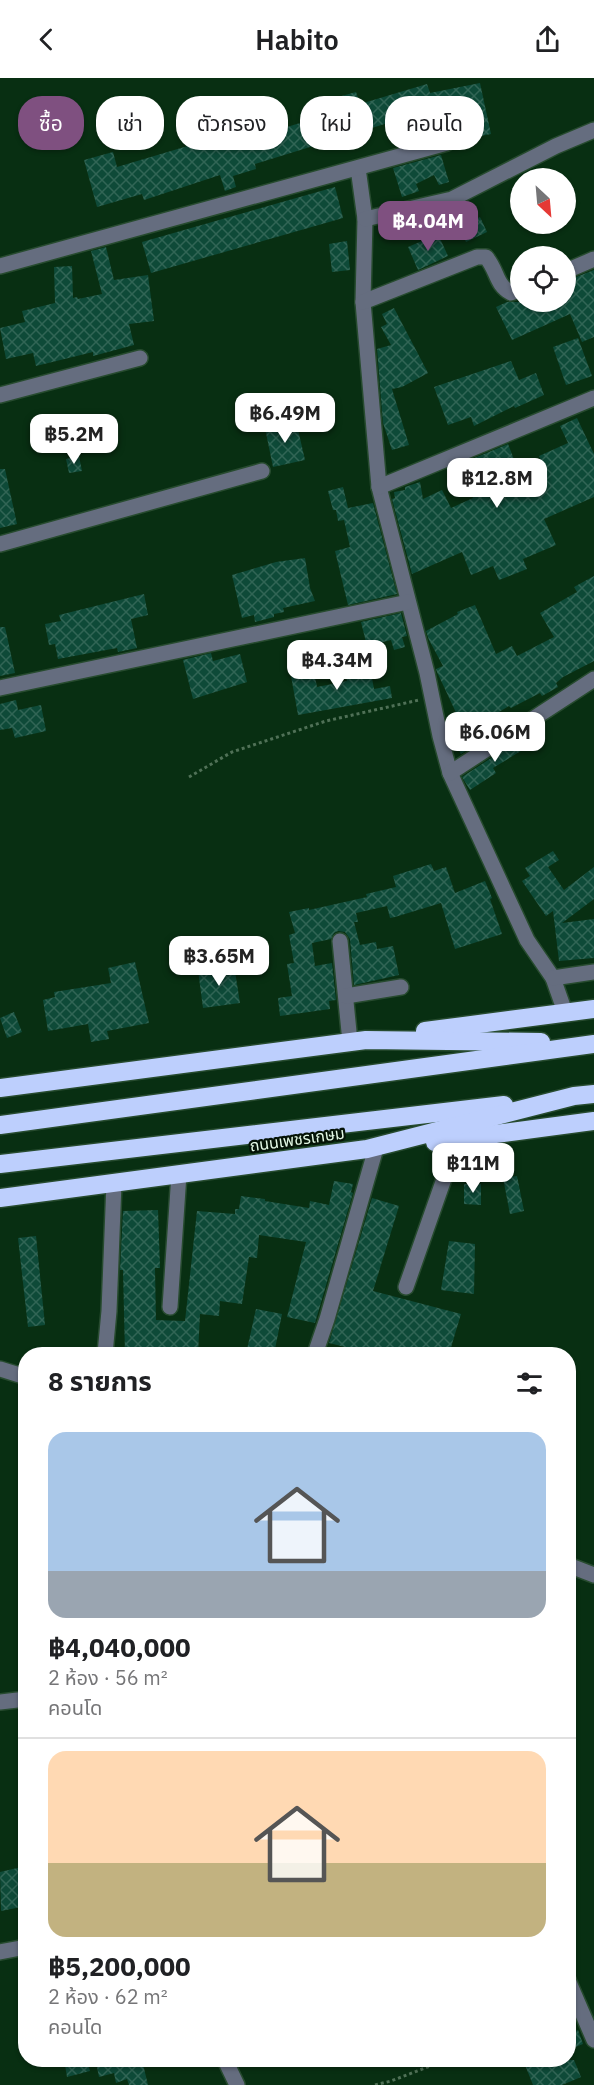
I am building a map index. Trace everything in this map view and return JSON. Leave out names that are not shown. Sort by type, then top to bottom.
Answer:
[{"type":"highway","points":[[0,1088],[594,1009]]},
{"type":"highway","points":[[358,1041],[594,1043]]},
{"type":"highway","points":[[0,1125],[594,1043]]},
{"type":"highway","name":"ถนนเพชรเกษม","points":[[0,1198],[371,1149],[574,1096],[594,1094]]},
{"type":"highway","points":[[0,1164],[574,1096]]},
{"type":"highway","points":[[371,1149],[594,1121]]},
{"type":"street","points":[[366,219],[452,199],[556,146],[594,130]]},
{"type":"street","points":[[0,266],[420,150]]},
{"type":"street","points":[[358,168],[366,219],[363,302],[379,487],[450,773],[527,940],[553,978],[564,1012]]},
{"type":"street","points":[[363,302],[477,257],[486,257],[494,266],[501,287],[510,292]]},
{"type":"street","points":[[576,267],[594,259]]},
{"type":"street","points":[[0,395],[140,358]]},
{"type":"street","points":[[379,487],[594,398]]},
{"type":"street","points":[[0,544],[262,471]]},
{"type":"street","points":[[0,688],[408,602]]},
{"type":"street","points":[[450,773],[594,679]]},
{"type":"street","points":[[340,941],[346,996],[358,1041]]},
{"type":"street","points":[[553,978],[594,972]]},
{"type":"street","points":[[346,996],[401,987]]},
{"type":"street","points":[[406,1287],[458,1139]]},
{"type":"street","points":[[317,1347],[327,1319],[371,1149]]},
{"type":"street","points":[[171,1307],[179,1174]]},
{"type":"street","points":[[106,1347],[114,1183]]},
{"type":"street","points":[[0,1369],[18,1375]]},
{"type":"street","points":[[576,1569],[594,1575]]},
{"type":"street","points":[[0,1702],[18,1700]]},
{"type":"street","points":[[0,1952],[18,1949]]},
{"type":"street","points":[[576,1998],[594,2040]]},
{"type":"street","points":[[228,2067],[237,2085]]},
{"type":"path","points":[[189,777],[232,752],[326,721],[432,698]]},
{"type":"path","points":[[375,2085],[428,2067]]},
{"type":"building","points":[[480,83],[483,96],[387,96],[427,84],[430,93]]},
{"type":"building","points":[[356,92],[357,96],[342,96]]},
{"type":"building","points":[[385,97],[385,124],[373,128],[373,100]]},
{"type":"building","points":[[484,102],[491,134],[484,135]]},
{"type":"building","points":[[300,123],[300,150],[255,164],[256,169],[233,176],[236,187],[225,191],[220,175],[144,200],[142,194],[97,207],[84,160],[113,152],[117,167],[176,149],[288,150],[288,127]]},
{"type":"building","points":[[441,155],[449,182],[439,185],[434,175],[416,184],[419,191],[402,197],[393,168]]},
{"type":"building","points":[[335,187],[343,218],[151,273],[142,242]]},
{"type":"building","points":[[480,217],[487,232],[466,242],[459,227]]},
{"type":"building","points":[[438,234],[448,256],[418,270],[408,247]]},
{"type":"building","points":[[347,241],[350,270],[332,272],[329,244]]},
{"type":"building","points":[[106,247],[114,280],[148,275],[154,321],[129,324],[134,345],[93,356],[93,352],[36,366],[33,353],[6,359],[0,328],[25,322],[22,311],[55,303],[54,267],[72,266],[73,298],[102,294],[91,251]]},
{"type":"building","points":[[594,270],[594,337],[582,342],[570,314],[512,340],[496,307],[510,302],[510,312],[576,312],[576,277]]},
{"type":"building","points":[[394,308],[428,373],[402,387],[392,389],[409,445],[392,450],[383,423],[377,349],[391,345],[381,327],[387,324],[382,314]]},
{"type":"building","points":[[578,338],[592,376],[566,385],[553,347]]},
{"type":"building","points":[[511,361],[519,380],[536,373],[544,395],[515,408],[514,406],[474,426],[471,417],[448,425],[434,387]]},
{"type":"building","points":[[577,418],[594,454],[594,497],[544,519],[556,545],[523,559],[527,569],[499,580],[493,566],[471,575],[462,552],[412,574],[392,499],[395,498],[394,492],[405,490],[405,487],[420,482],[423,499],[442,490],[451,508],[473,498],[460,464],[508,444],[523,482],[546,472],[539,456],[568,443],[560,426]]},
{"type":"building","points":[[296,421],[305,460],[273,467],[265,428]]},
{"type":"building","points":[[79,456],[82,471],[69,473],[66,459]]},
{"type":"building","points":[[0,469],[5,469],[17,524],[0,528]]},
{"type":"building","points":[[343,487],[348,508],[373,503],[397,594],[348,605],[335,551],[350,547],[344,520],[338,521],[328,491]]},
{"type":"building","points":[[305,558],[310,588],[315,601],[283,608],[284,612],[274,614],[274,617],[255,622],[254,615],[242,618],[232,575],[276,562]]},
{"type":"building","points":[[594,576],[594,661],[563,677],[556,683],[558,687],[542,696],[540,693],[511,708],[509,706],[489,718],[496,731],[461,754],[449,732],[448,725],[459,719],[437,672],[436,669],[443,666],[426,631],[458,614],[457,612],[475,605],[496,654],[512,646],[517,656],[554,637],[540,613],[577,592],[574,587]]},
{"type":"building","points":[[144,594],[148,615],[131,619],[137,648],[118,652],[117,648],[58,659],[55,644],[49,645],[45,624],[61,621],[59,615]]},
{"type":"building","points":[[401,613],[407,636],[402,637],[405,647],[394,650],[391,640],[367,646],[361,622]]},
{"type":"building","points":[[0,627],[5,627],[15,673],[0,676]]},
{"type":"building","points":[[211,653],[213,661],[240,654],[247,682],[193,699],[183,660]]},
{"type":"building","points":[[369,662],[374,689],[390,686],[392,698],[298,715],[291,676],[314,672],[317,687],[347,681],[345,666]]},
{"type":"building","points":[[16,700],[18,710],[41,705],[46,731],[15,738],[12,728],[0,730],[0,704]]},
{"type":"building","points":[[528,734],[534,743],[493,768],[496,773],[470,790],[462,777]]},
{"type":"building","points":[[553,851],[559,860],[548,867],[564,890],[594,867],[594,899],[562,923],[594,919],[594,958],[559,961],[553,911],[546,916],[522,881],[530,876],[525,868]]},
{"type":"building","points":[[431,864],[434,871],[446,867],[455,893],[485,881],[502,934],[455,949],[441,903],[390,918],[387,906],[356,913],[358,922],[354,922],[360,945],[376,942],[377,949],[393,946],[399,975],[354,985],[350,939],[345,932],[338,931],[331,939],[312,943],[315,966],[332,963],[336,1000],[329,1001],[330,1009],[280,1016],[278,998],[292,996],[287,964],[294,963],[289,935],[295,933],[289,912],[309,908],[309,910],[367,897],[366,894],[396,887],[393,876]]},
{"type":"building","points":[[135,962],[149,1023],[107,1031],[109,1039],[91,1042],[88,1024],[48,1031],[43,1000],[55,997],[54,992],[111,983],[108,968]]},
{"type":"building","points":[[234,965],[240,1003],[203,1008],[198,970]]},
{"type":"building","points":[[14,1012],[22,1032],[7,1038],[0,1018]]},
{"type":"building","points":[[517,1176],[524,1211],[510,1214],[503,1178]]},
{"type":"building","points":[[334,1181],[353,1184],[351,1192],[353,1193],[315,1323],[287,1317],[306,1242],[259,1235],[257,1258],[249,1257],[242,1304],[220,1301],[219,1316],[200,1314],[198,1347],[125,1347],[123,1270],[120,1270],[123,1211],[158,1210],[160,1268],[155,1268],[156,1320],[185,1321],[197,1211],[235,1214],[235,1209],[239,1209],[241,1196],[309,1208],[310,1201],[329,1205]]},
{"type":"building","points":[[464,1184],[481,1184],[481,1205],[464,1204]]},
{"type":"building","points":[[372,1198],[399,1206],[373,1291],[461,1314],[451,1347],[345,1347],[329,1343]]},
{"type":"building","points":[[36,1236],[45,1325],[28,1327],[18,1238]]},
{"type":"building","points":[[449,1241],[475,1244],[474,1294],[441,1290]]},
{"type":"building","points":[[256,1309],[282,1314],[275,1347],[248,1347]]},
{"type":"building","points":[[18,1868],[18,1908],[1,1911],[0,1872]]},
{"type":"building","points":[[578,2030],[583,2044],[576,2047],[576,2031]]},
{"type":"building","points":[[576,2065],[581,2077],[562,2085],[533,2085],[526,2067],[576,2067]]},
{"type":"building","points":[[65,2067],[89,2067],[90,2071],[67,2077]]},
{"type":"building","points":[[97,2067],[144,2067],[148,2085],[129,2085],[127,2079],[116,2083],[114,2073],[99,2077]]}]
